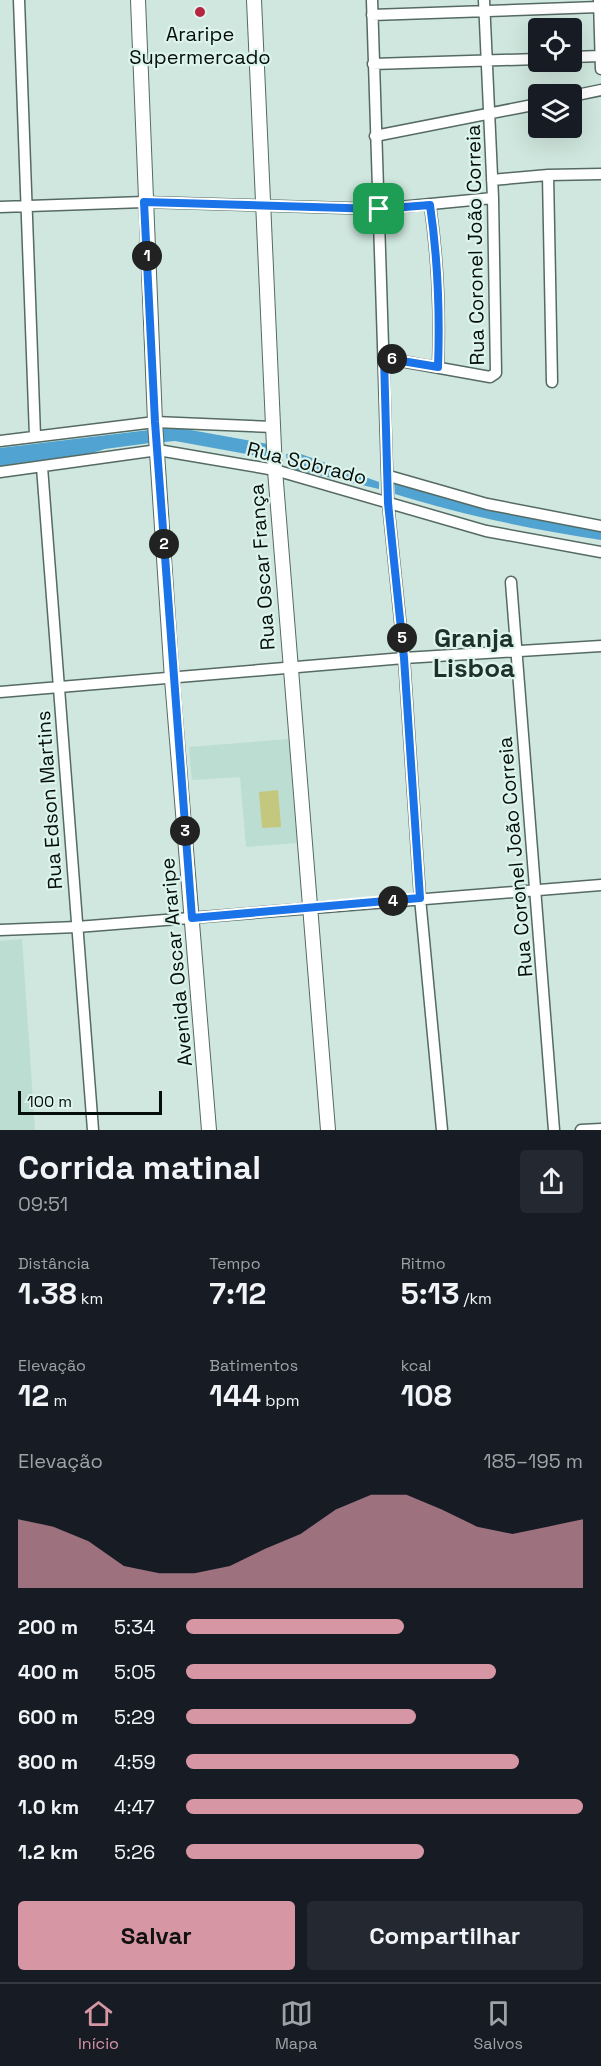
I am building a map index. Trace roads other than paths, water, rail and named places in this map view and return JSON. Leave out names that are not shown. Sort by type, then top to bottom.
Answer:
[{"type":"street","points":[[20,0],[35,436]]},
{"type":"street","name":"Avenida Oscar Araripe","points":[[138,0],[144,202],[155,422],[172,679],[209,1130]]},
{"type":"street","name":"Rua Oscar França","points":[[254,0],[275,470],[289,669],[328,1130]]},
{"type":"street","points":[[372,0],[375,136],[389,476],[388,503],[404,658],[420,898],[442,1130]]},
{"type":"street","points":[[372,15],[484,6],[599,4],[601,69]]},
{"type":"street","name":"Rua Coronel João Correia","points":[[384,358],[490,377],[496,373],[493,198],[484,6]]},
{"type":"street","points":[[582,57],[600,56]]},
{"type":"street","points":[[373,64],[528,59]]},
{"type":"street","points":[[582,94],[601,90]]},
{"type":"street","points":[[375,136],[528,106]]},
{"type":"street","points":[[492,180],[549,175],[601,174]]},
{"type":"street","points":[[549,175],[552,382]]},
{"type":"street","points":[[0,207],[144,202],[379,209],[493,198]]},
{"type":"street","points":[[430,205],[437,254],[440,308],[438,367]]},
{"type":"street","points":[[0,441],[155,422],[273,427]]},
{"type":"street","name":"Rua Sobrado","points":[[0,472],[158,450],[275,470],[486,531],[601,552]]},
{"type":"street","name":"Rua Edson Martins","points":[[42,467],[93,1130]]},
{"type":"street","points":[[389,476],[487,504],[601,526]]},
{"type":"street","name":"Rua Coronel João Correia","points":[[511,582],[515,651],[537,888],[554,1130]]},
{"type":"street","points":[[0,692],[404,658],[601,646]]},
{"type":"street","points":[[0,930],[77,927],[537,888],[601,885]]},
{"type":"street","points":[[581,1130],[601,1128]]},
{"type":"water","points":[[174,427],[268,444],[268,458],[175,441],[164,442],[162,429]]},
{"type":"water","points":[[149,430],[150,443],[105,449],[68,461],[0,467],[0,448]]},
{"type":"water","points":[[298,453],[379,482],[379,489],[297,470],[287,462],[286,454]]},
{"type":"water","points":[[394,480],[601,528],[601,540],[497,521],[420,502],[395,494]]},
{"type":"place","name":"Araripe Supermercado","points":[[200,12]]},
{"type":"district","name":"Granja Lisboa","points":[[474,653]]}]
